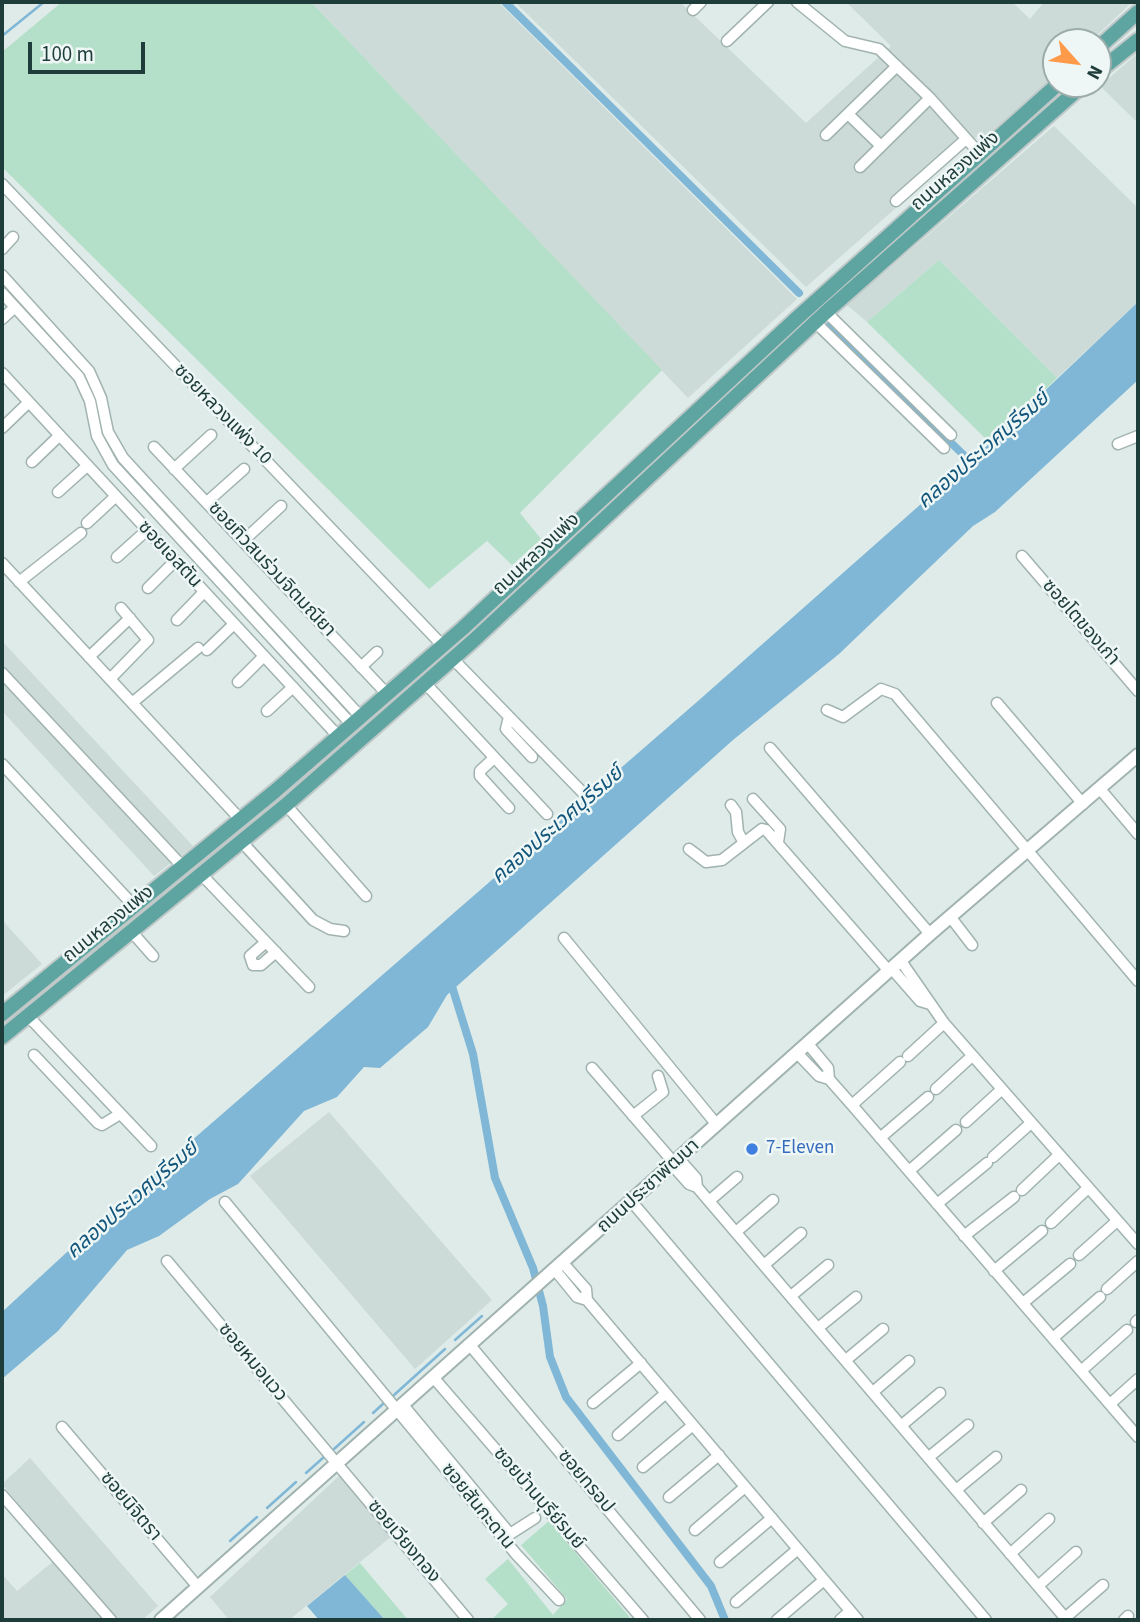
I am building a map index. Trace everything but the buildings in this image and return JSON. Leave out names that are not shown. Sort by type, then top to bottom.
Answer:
[{"type":"main road","points":[[1112,35],[1138,12]]},
{"type":"main road","points":[[1112,58],[1138,33]]},
{"type":"main road","points":[[1112,60],[1138,40]]},
{"type":"main road","name":"ถนนหลวงแพ่ง","points":[[2,1014],[274,792],[443,646],[797,318],[1042,98]]},
{"type":"main road","name":"ถนนหลวงแพ่ง","points":[[2,1037],[286,805],[453,659],[821,317],[1068,98]]},
{"type":"main road","points":[[462,629],[473,641]]},
{"type":"main road","points":[[274,792],[286,805]]},
{"type":"street","points":[[693,10],[701,2]]},
{"type":"street","points":[[727,41],[768,2]]},
{"type":"street","points":[[797,2],[841,39],[879,49],[930,98],[979,154]]},
{"type":"street","points":[[826,135],[897,66]]},
{"type":"street","points":[[860,167],[930,98]]},
{"type":"street","points":[[848,114],[881,146]]},
{"type":"street","points":[[896,201],[967,139]]},
{"type":"street","name":"ซอยหลวงแพ่ง 10","points":[[2,184],[443,646]]},
{"type":"street","points":[[2,249],[13,237]]},
{"type":"street","points":[[2,275],[89,370],[101,398],[108,432],[123,458],[320,672],[356,720]]},
{"type":"street","points":[[2,293],[79,377],[90,401],[97,436],[113,465],[312,680],[356,720]]},
{"type":"street","points":[[2,319],[15,307]]},
{"type":"street","points":[[821,317],[951,435]]},
{"type":"street","points":[[821,317],[944,448]]},
{"type":"street","name":"ซอยเอสตัน","points":[[2,373],[338,736]]},
{"type":"street","points":[[2,428],[29,402]]},
{"type":"street","points":[[174,469],[211,435]]},
{"type":"street","points":[[32,462],[59,436]]},
{"type":"street","points":[[1118,444],[1138,436]]},
{"type":"street","name":"ซอยทิวสนร่วมจิตมณียา","points":[[154,447],[387,694]]},
{"type":"street","points":[[58,492],[87,466]]},
{"type":"street","points":[[207,502],[243,469]]},
{"type":"street","points":[[87,523],[115,497]]},
{"type":"street","points":[[243,541],[281,506]]},
{"type":"street","points":[[117,557],[146,531]]},
{"type":"street","points":[[19,582],[80,533]]},
{"type":"street","name":"ซอยโตของเก่า","points":[[1022,556],[1138,691]]},
{"type":"street","points":[[148,588],[176,561]]},
{"type":"street","points":[[2,564],[240,819]]},
{"type":"street","points":[[177,620],[204,592]]},
{"type":"street","points":[[110,679],[148,640],[121,608]]},
{"type":"street","points":[[89,657],[130,618]]},
{"type":"street","points":[[132,703],[234,624]]},
{"type":"street","points":[[361,667],[377,652]]},
{"type":"street","points":[[238,682],[264,656]]},
{"type":"street","points":[[453,659],[587,797]]},
{"type":"street","points":[[312,680],[320,672]]},
{"type":"street","points":[[2,673],[182,866]]},
{"type":"street","points":[[425,683],[547,814]]},
{"type":"street","points":[[267,711],[293,687]]},
{"type":"street","points":[[827,710],[843,717],[880,689],[895,694],[1138,981]]},
{"type":"street","points":[[996,703],[1083,804]]},
{"type":"street","points":[[509,717],[506,729],[532,757]]},
{"type":"street","points":[[770,748],[930,934]]},
{"type":"street","name":"ถนนประชาพัฒนา","points":[[161,1620],[930,934],[952,919],[1138,755]]},
{"type":"street","points":[[494,758],[480,771],[480,776],[509,808]]},
{"type":"street","points":[[2,764],[134,906]]},
{"type":"street","points":[[1100,789],[1138,834]]},
{"type":"street","points":[[753,799],[780,829],[778,842]]},
{"type":"street","points":[[286,805],[366,896]]},
{"type":"street","points":[[731,805],[736,811],[738,832],[744,844]]},
{"type":"street","points":[[689,849],[699,859],[713,862],[730,855],[762,828],[778,842],[894,967],[920,1001],[930,1004],[1001,1090],[1138,1244]]},
{"type":"street","points":[[241,841],[313,920],[330,929],[344,931]]},
{"type":"street","points":[[201,874],[309,987]]},
{"type":"street","points":[[952,919],[972,945]]},
{"type":"street","points":[[131,931],[153,956]]},
{"type":"street","points":[[564,938],[717,1125]]},
{"type":"street","points":[[266,942],[250,956],[253,965],[261,965],[275,952]]},
{"type":"street","points":[[28,1016],[150,1146]]},
{"type":"street","points":[[852,1105],[944,1023]]},
{"type":"street","points":[[808,1044],[828,1068],[829,1080]]},
{"type":"street","points":[[798,1054],[819,1076],[829,1080],[852,1105],[1138,1436]]},
{"type":"street","points":[[34,1055],[97,1123],[102,1125],[120,1114]]},
{"type":"street","points":[[936,1089],[972,1056]]},
{"type":"street","points":[[592,1068],[676,1163],[689,1184],[697,1187],[709,1200],[1066,1619],[1103,1585]]},
{"type":"street","points":[[633,1116],[663,1092],[658,1076]]},
{"type":"street","points":[[966,1122],[1001,1090]]},
{"type":"street","points":[[880,1138],[928,1097]]},
{"type":"street","points":[[937,1204],[1031,1123]]},
{"type":"street","points":[[909,1171],[956,1130]]},
{"type":"street","points":[[964,1236],[1018,1194],[1059,1155]]},
{"type":"street","points":[[709,1200],[737,1177]]},
{"type":"street","points":[[1051,1223],[1088,1188]]},
{"type":"street","points":[[736,1232],[773,1200]]},
{"type":"street","points":[[225,1202],[510,1534],[535,1518]]},
{"type":"street","points":[[632,1202],[986,1620]]},
{"type":"street","points":[[1079,1255],[1117,1221]]},
{"type":"street","points":[[994,1271],[1042,1231]]},
{"type":"street","points":[[764,1265],[801,1233]]},
{"type":"street","name":"ซอยหมอแวว","points":[[167,1261],[338,1464]]},
{"type":"street","points":[[1053,1338],[1138,1261]]},
{"type":"street","points":[[1023,1303],[1070,1264]]},
{"type":"street","points":[[791,1296],[828,1265]]},
{"type":"street","points":[[559,1267],[577,1297],[587,1300],[858,1620]]},
{"type":"street","points":[[818,1328],[856,1297]]},
{"type":"street","points":[[846,1360],[883,1329]]},
{"type":"street","points":[[1081,1371],[1127,1330]]},
{"type":"street","name":"ซอยทรอป","points":[[469,1344],[700,1620]]},
{"type":"street","points":[[873,1392],[909,1361]]},
{"type":"street","points":[[593,1403],[641,1363]]},
{"type":"street","name":"ซอยบ้านบุรีย์รมย์","points":[[433,1377],[643,1620]]},
{"type":"street","points":[[1110,1404],[1138,1379]]},
{"type":"street","points":[[902,1425],[940,1392]]},
{"type":"street","points":[[618,1435],[666,1393]]},
{"type":"street","name":"ซอยสันกะดาน","points":[[400,1407],[516,1554],[523,1558],[559,1600]]},
{"type":"street","points":[[929,1457],[968,1424]]},
{"type":"street","points":[[643,1467],[693,1425]]},
{"type":"street","name":"ซอยนิจิตรา","points":[[62,1427],[198,1587]]},
{"type":"street","points":[[669,1497],[719,1455]]},
{"type":"street","points":[[956,1490],[996,1457]]},
{"type":"street","name":"ซอยเวียงทอง","points":[[338,1464],[468,1620]]},
{"type":"street","points":[[695,1530],[745,1487]]},
{"type":"street","points":[[983,1523],[1021,1490]]},
{"type":"street","points":[[2,1495],[111,1620]]},
{"type":"street","points":[[720,1562],[772,1518]]},
{"type":"street","points":[[1010,1555],[1049,1519]]},
{"type":"street","points":[[736,1602],[798,1549]]},
{"type":"street","points":[[1038,1586],[1076,1552]]},
{"type":"street","points":[[777,1620],[824,1580]]},
{"type":"street","points":[[839,1620],[850,1611]]},
{"type":"shaded area","points":[[311,2],[498,2],[797,299],[688,398]]},
{"type":"shaded area","points":[[515,2],[680,2],[806,123],[891,46],[846,2],[1012,2],[1030,19],[1044,2],[1130,4],[1105,28],[1042,28],[1042,86],[984,138],[980,134],[806,287]]},
{"type":"shaded area","points":[[1138,53],[1138,123],[1112,98],[1112,76]]},
{"type":"shaded area","points":[[1054,126],[1138,208],[1138,302],[1057,378],[939,260],[867,322],[847,305]]},
{"type":"shaded area","points":[[2,641],[193,846],[154,876],[2,711]]},
{"type":"shaded area","points":[[2,920],[42,964],[2,996]]},
{"type":"shaded area","points":[[329,1112],[492,1300],[415,1369],[250,1176]]},
{"type":"shaded area","points":[[30,1458],[158,1606],[142,1620],[2,1620],[2,1574],[17,1591],[61,1555],[2,1484]]},
{"type":"shaded area","points":[[340,1475],[392,1536],[289,1620],[229,1620],[210,1597]]},
{"type":"green space","points":[[62,2],[311,2],[662,370],[520,513],[541,539],[512,565],[487,541],[429,589],[2,167],[2,52]]},
{"type":"green space","points":[[939,260],[1057,378],[990,443],[867,322]]},
{"type":"green space","points":[[549,1521],[632,1620],[491,1620],[508,1604],[485,1579],[508,1559],[553,1615],[567,1599],[521,1545]]},
{"type":"green space","points":[[360,1563],[408,1620],[385,1620],[345,1575]]},
{"type":"water","name":"คลองประเวศบุรีรมย์","points":[[1138,302],[1138,380],[995,512],[973,526],[839,654],[733,740],[447,995],[428,1027],[380,1068],[364,1067],[337,1097],[304,1111],[238,1184],[210,1199],[159,1236],[127,1250],[58,1331],[2,1379],[2,1312],[130,1194],[698,701],[990,443]]},
{"type":"water","points":[[345,1575],[385,1620],[319,1620],[307,1606]]},
{"type":"waterway","points":[[2,36],[44,2]]},
{"type":"waterway","points":[[505,2],[799,293]]},
{"type":"waterway","name":"คลองประเวศบุรีรมย์","points":[[830,325],[976,467]]},
{"type":"waterway","points":[[450,980],[473,1054],[495,1178],[533,1268],[543,1306],[550,1357],[566,1397],[711,1586],[725,1620]]},
{"type":"waterway","points":[[455,1340],[482,1316]]},
{"type":"waterway","points":[[394,1395],[445,1349]]},
{"type":"waterway","points":[[373,1413],[384,1403]]},
{"type":"waterway","points":[[334,1449],[364,1422]]},
{"type":"waterway","points":[[306,1473],[324,1457]]},
{"type":"waterway","points":[[267,1508],[296,1482]]},
{"type":"waterway","points":[[230,1541],[257,1517]]},
{"type":"place","name":"7-Eleven","points":[[752,1149]]}]
